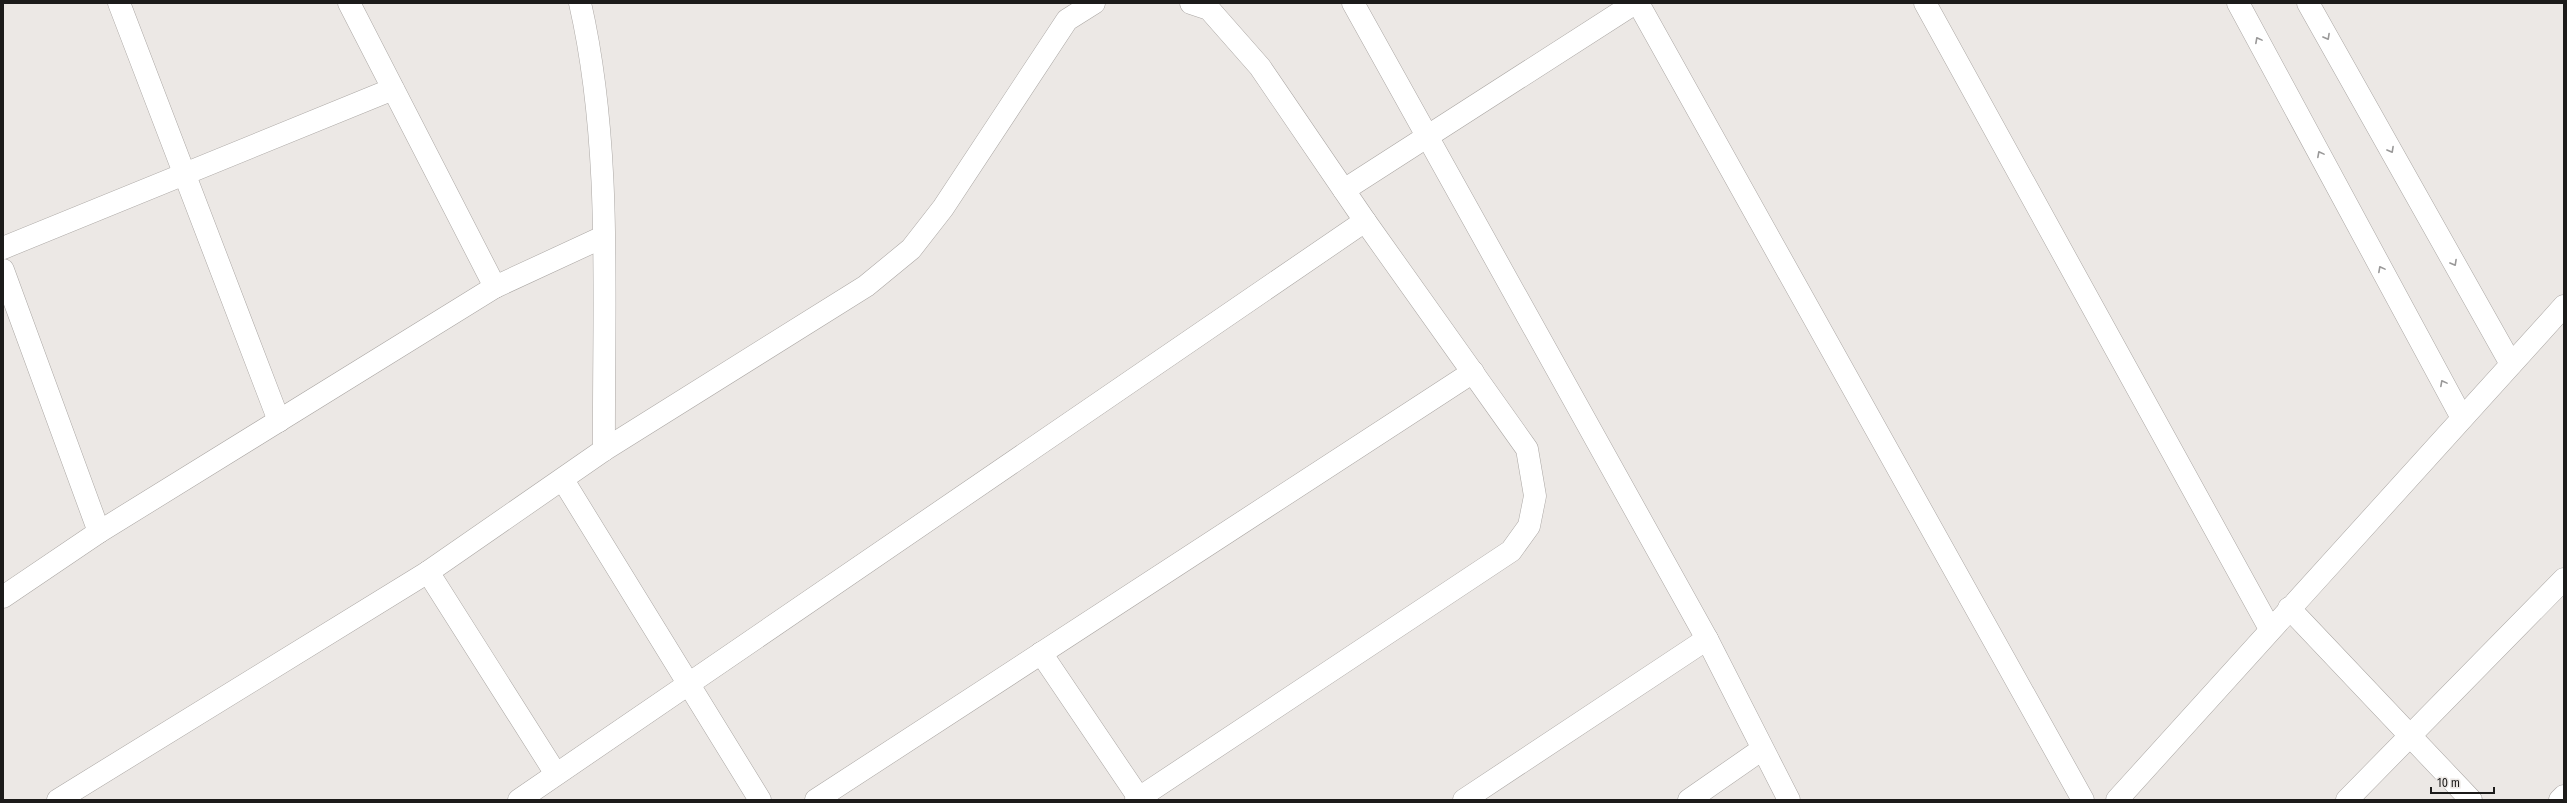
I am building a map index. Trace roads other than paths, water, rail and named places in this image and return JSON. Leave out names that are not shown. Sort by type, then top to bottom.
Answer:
[{"type":"street","points":[[119,3],[279,421]]},
{"type":"street","points":[[349,3],[495,287]]},
{"type":"street","points":[[580,3],[587,32],[601,142],[604,450]]},
{"type":"street","points":[[58,800],[428,572],[563,480],[604,450],[866,286],[911,249],[943,208],[1067,20],[1094,3]]},
{"type":"street","points":[[1041,653],[1137,799],[1511,551],[1529,526],[1534,496],[1527,449],[1365,221],[1260,67],[1209,10],[1191,3]]},
{"type":"street","points":[[1353,3],[1706,639],[1761,750],[1789,800]]},
{"type":"street","points":[[1344,190],[1635,3]]},
{"type":"street","points":[[1638,3],[2083,800]]},
{"type":"street","points":[[1925,3],[2270,629]]},
{"type":"street","points":[[2238,3],[2462,418]]},
{"type":"street","points":[[2308,3],[2511,364]]},
{"type":"street","points":[[3,248],[393,89]]},
{"type":"street","points":[[518,800],[688,682],[1365,221]]},
{"type":"street","points":[[3,597],[99,532],[495,287],[603,237]]},
{"type":"street","points":[[3,270],[99,532]]},
{"type":"street","points":[[2117,800],[2288,608],[2564,306]]},
{"type":"street","points":[[816,800],[1473,372]]},
{"type":"street","points":[[563,480],[760,800]]},
{"type":"street","points":[[428,572],[556,774]]},
{"type":"street","points":[[2347,800],[2564,579]]},
{"type":"street","points":[[2288,608],[2471,800]]},
{"type":"street","points":[[1464,800],[1706,639]]},
{"type":"street","points":[[1688,800],[1761,750]]},
{"type":"street","points":[[2560,800],[2564,796]]}]
